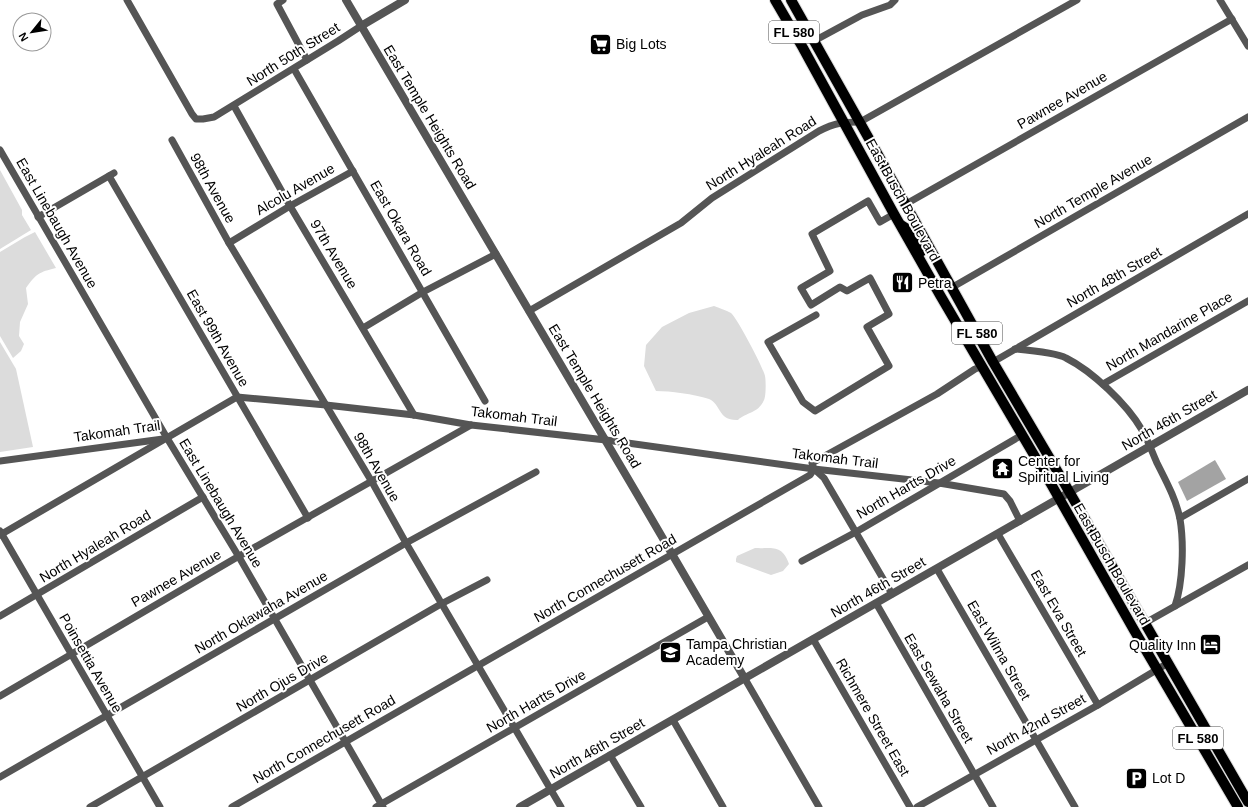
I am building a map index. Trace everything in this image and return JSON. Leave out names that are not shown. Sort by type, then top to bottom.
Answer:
[{"type":"main road","name":"East Busch Boulevard","points":[[775,0],[981,367],[1238,807]]},
{"type":"main road","name":"East Busch Boulevard","points":[[790,0],[906,204],[986,350],[1070,492],[1248,802]]},
{"type":"main road","points":[[900,224],[912,232],[938,279],[951,288]]},
{"type":"main road","points":[[940,295],[957,306],[978,344],[986,350]]},
{"type":"main road","points":[[981,367],[991,370],[997,376],[1016,410],[1024,414]]},
{"type":"main road","points":[[1230,794],[1244,807]]},
{"type":"street","name":"North 50th Street","points":[[127,0],[196,119],[214,117],[234,106],[350,34],[360,26],[405,0]]},
{"type":"street","points":[[283,0],[277,4],[307,60]]},
{"type":"street","name":"East Temple Heights Road","points":[[346,0],[606,440],[819,807]]},
{"type":"street","points":[[814,42],[862,15],[890,5],[895,0]]},
{"type":"street","name":"North Hyaleah Road","points":[[529,311],[681,223],[712,198],[819,131],[844,122],[860,122],[1078,0]]},
{"type":"street","points":[[1220,0],[1248,46]]},
{"type":"street","name":"Pawnee Avenue","points":[[906,204],[1232,19]]},
{"type":"street","name":"East Okara Road","points":[[294,69],[485,401]]},
{"type":"street","name":"97th Avenue","points":[[234,106],[290,206],[414,415]]},
{"type":"street","name":"North Temple Avenue","points":[[951,288],[1248,117]]},
{"type":"street","name":"98th Avenue","points":[[172,140],[229,243],[372,482],[406,544],[561,807]]},
{"type":"street","name":"East Linebaugh Avenue","points":[[0,150],[167,438],[275,619],[380,806]]},
{"type":"street","name":"Alcolu Avenue","points":[[229,243],[290,206],[353,171]]},
{"type":"street","name":"East 99th Avenue","points":[[38,217],[111,175],[237,397],[308,518]]},
{"type":"street","points":[[816,315],[768,342],[803,402],[815,411],[889,366],[867,327],[890,314],[870,278],[847,291],[840,287],[811,305],[801,288],[830,271],[812,234],[868,201],[880,222],[894,214]]},
{"type":"street","name":"North 48th Street","points":[[993,362],[1248,214]]},
{"type":"street","points":[[363,328],[423,292],[496,254]]},
{"type":"street","name":"North Mandarine Place","points":[[1103,384],[1248,301]]},
{"type":"street","points":[[1015,349],[1064,357],[1103,384],[1142,430],[1173,496],[1180,518],[1182,556],[1180,583],[1175,606]]},
{"type":"street","name":"North Connechusett Road","points":[[232,807],[810,475],[814,469],[812,463],[937,394],[975,369],[981,367]]},
{"type":"street","name":"North 46th Street","points":[[520,807],[1248,390]]},
{"type":"street","name":"Takomah Trail","points":[[0,461],[167,438],[237,397],[414,415],[471,425],[606,440],[814,469],[939,483],[1004,494],[1010,501],[1020,521]]},
{"type":"street","name":"Pawnee Avenue","points":[[0,696],[239,557],[471,425]]},
{"type":"street","name":"North Hartts Drive","points":[[802,561],[856,532],[1022,435]]},
{"type":"street","points":[[1,534],[167,438]]},
{"type":"street","points":[[814,469],[824,478],[892,594]]},
{"type":"street","name":"North Oklawaha Avenue","points":[[0,777],[406,544],[536,472]]},
{"type":"street","points":[[1180,518],[1248,479]]},
{"type":"street","name":"North Hyaleah Road","points":[[0,616],[203,497]]},
{"type":"street","name":"Poinsettia Avenue","points":[[1,534],[160,807]]},
{"type":"street","name":"East Eva Street","points":[[998,534],[1098,705]]},
{"type":"street","points":[[1145,623],[1248,565]]},
{"type":"street","name":"East Wilma Street","points":[[937,568],[1075,807]]},
{"type":"street","name":"North Ojus Drive","points":[[90,807],[441,604],[487,580]]},
{"type":"street","name":"East Sewaha Street","points":[[876,603],[993,807]]},
{"type":"street","name":"North Hartts Drive","points":[[380,806],[708,617]]},
{"type":"street","name":"Richmere Street East","points":[[813,639],[910,807]]},
{"type":"street","name":"North 42nd Street","points":[[917,807],[1098,705],[1168,663]]},
{"type":"street","points":[[673,720],[723,807]]},
{"type":"street","points":[[610,755],[641,807]]},
{"type":"shaded area","points":[[0,170],[31,230],[0,249]]},
{"type":"shaded area","points":[[35,232],[56,268],[38,274],[26,288],[28,304],[20,322],[19,336],[24,344],[21,351],[13,358],[0,336],[0,252]]},
{"type":"shaded area","points":[[714,306],[731,313],[734,317],[755,353],[765,376],[765,396],[761,405],[759,408],[738,420],[727,418],[713,401],[709,399],[682,393],[656,391],[644,366],[646,345],[662,327],[689,313]]},
{"type":"shaded area","points":[[0,342],[16,369],[33,447],[0,452]]},
{"type":"shaded area","points":[[1215,460],[1226,479],[1187,501],[1178,482]]},
{"type":"shaded area","points":[[755,548],[771,548],[780,550],[789,564],[783,571],[771,575],[736,562],[737,556]]},
{"type":"place","name":"Big Lots","points":[[600,44]]},
{"type":"place","name":"Petra","points":[[902,283]]},
{"type":"place","name":"Center for Spiritual Living","points":[[1002,469]]},
{"type":"place","name":"Quality Inn","points":[[1211,645]]},
{"type":"place","name":"Tampa Christian Academy","points":[[671,652]]},
{"type":"place","name":"Lot D","points":[[1136,778]]}]
